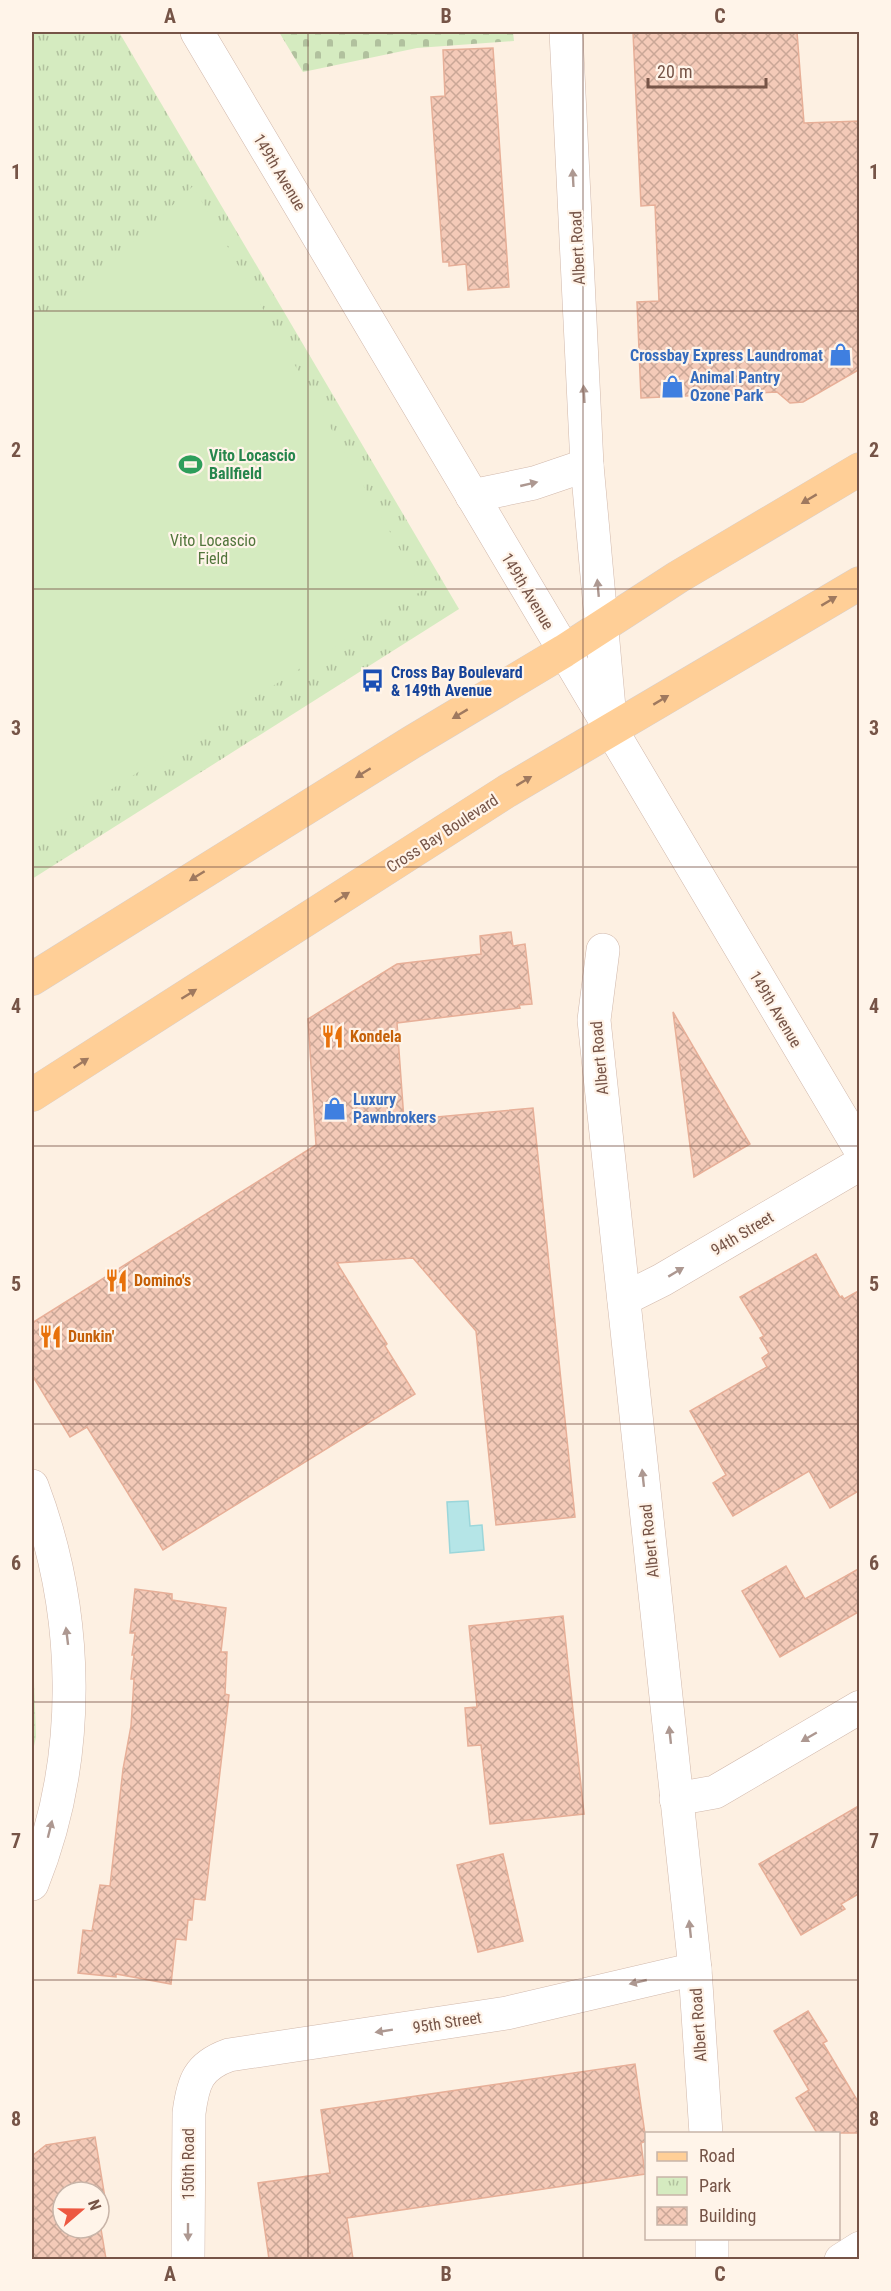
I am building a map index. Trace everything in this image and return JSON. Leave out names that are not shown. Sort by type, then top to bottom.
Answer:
[{"type":"main road","points":[[32,979],[412,742],[564,651],[678,577],[860,469]]},
{"type":"main road","name":"Cross Bay Boulevard","points":[[32,1095],[507,791],[860,583]]},
{"type":"street","name":"149th Avenue","points":[[196,32],[860,1149]]},
{"type":"street","name":"Albert Road","points":[[566,32],[587,465],[611,730]]},
{"type":"street","points":[[472,496],[534,483],[587,465]]},
{"type":"street","name":"Albert Road","points":[[603,950],[594,1020],[695,1970],[706,2132]]},
{"type":"street","name":"94th Street","points":[[624,1299],[662,1280],[860,1164]]},
{"type":"street","points":[[32,1486],[56,1568],[68,1641],[70,1682],[69,1719],[57,1797],[48,1836],[32,1884]]},
{"type":"street","points":[[676,1799],[715,1792],[860,1707]]},
{"type":"street","name":"95th Street","points":[[201,2070],[214,2060],[229,2055],[507,2013],[695,1970]]},
{"type":"street","name":"150th Road","points":[[188,2259],[189,2113],[191,2093],[201,2070]]},
{"type":"street","points":[[712,2240],[712,2259]]},
{"type":"street","points":[[841,2259],[860,2248]]},
{"type":"green space","name":"Vito Locascio Ballfield","points":[[32,32],[119,32],[459,609],[32,879]]},
{"type":"green space","points":[[279,32],[513,32],[514,41],[417,48],[303,72]]},
{"type":"green space","name":"Vito Locascio Ballfield","points":[[193,186],[423,590],[32,840],[32,338]]},
{"type":"green space","points":[[32,1625],[36,1737],[32,1755]]},
{"type":"water","points":[[468,1501],[470,1526],[482,1525],[484,1550],[450,1553],[447,1502]]},
{"type":"building","points":[[633,32],[797,32],[804,123],[860,121],[860,369],[803,402],[790,403],[777,392],[641,398],[637,302],[659,301],[655,205],[641,206]]},
{"type":"building","points":[[493,48],[509,287],[468,290],[466,264],[449,266],[449,262],[443,262],[431,97],[445,96],[443,50]]},
{"type":"building","points":[[511,932],[513,946],[525,944],[532,1004],[519,1005],[520,1008],[397,1023],[404,1120],[533,1108],[575,1517],[496,1525],[476,1331],[413,1258],[337,1263],[415,1394],[163,1550],[87,1427],[70,1437],[32,1375],[32,1323],[316,1145],[308,1019],[397,964],[481,954],[480,936]]},
{"type":"building","points":[[673,1012],[750,1144],[694,1177]]},
{"type":"building","points":[[816,1254],[840,1297],[844,1299],[860,1290],[860,1490],[830,1508],[809,1471],[733,1516],[713,1483],[726,1475],[690,1411],[767,1367],[762,1358],[769,1353],[760,1338],[764,1336],[740,1297]]},
{"type":"building","points":[[786,1566],[805,1599],[860,1568],[860,1611],[780,1657],[742,1591]]},
{"type":"building","points":[[135,1589],[172,1594],[172,1600],[226,1608],[221,1652],[227,1652],[225,1694],[229,1695],[205,1900],[194,1899],[192,1920],[188,1920],[186,1940],[176,1939],[171,1984],[116,1974],[116,1977],[78,1973],[83,1930],[92,1931],[100,1885],[110,1886],[123,1769],[131,1726],[134,1679],[131,1679],[134,1655],[132,1655],[135,1633],[130,1633]]},
{"type":"building","points":[[563,1616],[584,1814],[490,1824],[481,1745],[468,1746],[465,1708],[477,1707],[469,1626]]},
{"type":"building","points":[[860,1805],[860,1893],[841,1904],[845,1909],[801,1935],[759,1864]]},
{"type":"building","points":[[503,1854],[523,1941],[478,1952],[457,1865]]},
{"type":"building","points":[[808,2011],[827,2041],[823,2043],[860,2105],[860,2133],[816,2132],[796,2098],[809,2090],[774,2031]]},
{"type":"building","points":[[635,2064],[645,2134],[645,2141],[641,2143],[645,2174],[347,2218],[353,2259],[269,2259],[258,2183],[330,2173],[321,2110]]},
{"type":"building","points":[[95,2137],[102,2180],[51,2180],[51,2240],[103,2240],[106,2259],[32,2259],[32,2156],[46,2145]]},
{"type":"place","name":"Crossbay Express Laundromat","points":[[841,355]]},
{"type":"place","name":"Animal Pantry Ozone Park","points":[[672,386]]},
{"type":"place","name":"Vito Locascio Ballfield","points":[[191,464]]},
{"type":"place","name":"Cross Bay Boulevard & 149th Avenue","points":[[373,681]]},
{"type":"place","name":"Kondela","points":[[332,1036]]},
{"type":"place","name":"Luxury Pawnbrokers","points":[[335,1108]]},
{"type":"place","name":"Domino's","points":[[116,1280]]},
{"type":"place","name":"Dunkin'","points":[[50,1336]]},
{"type":"park label","name":"Vito Locascio Field","points":[[213,549]]}]
